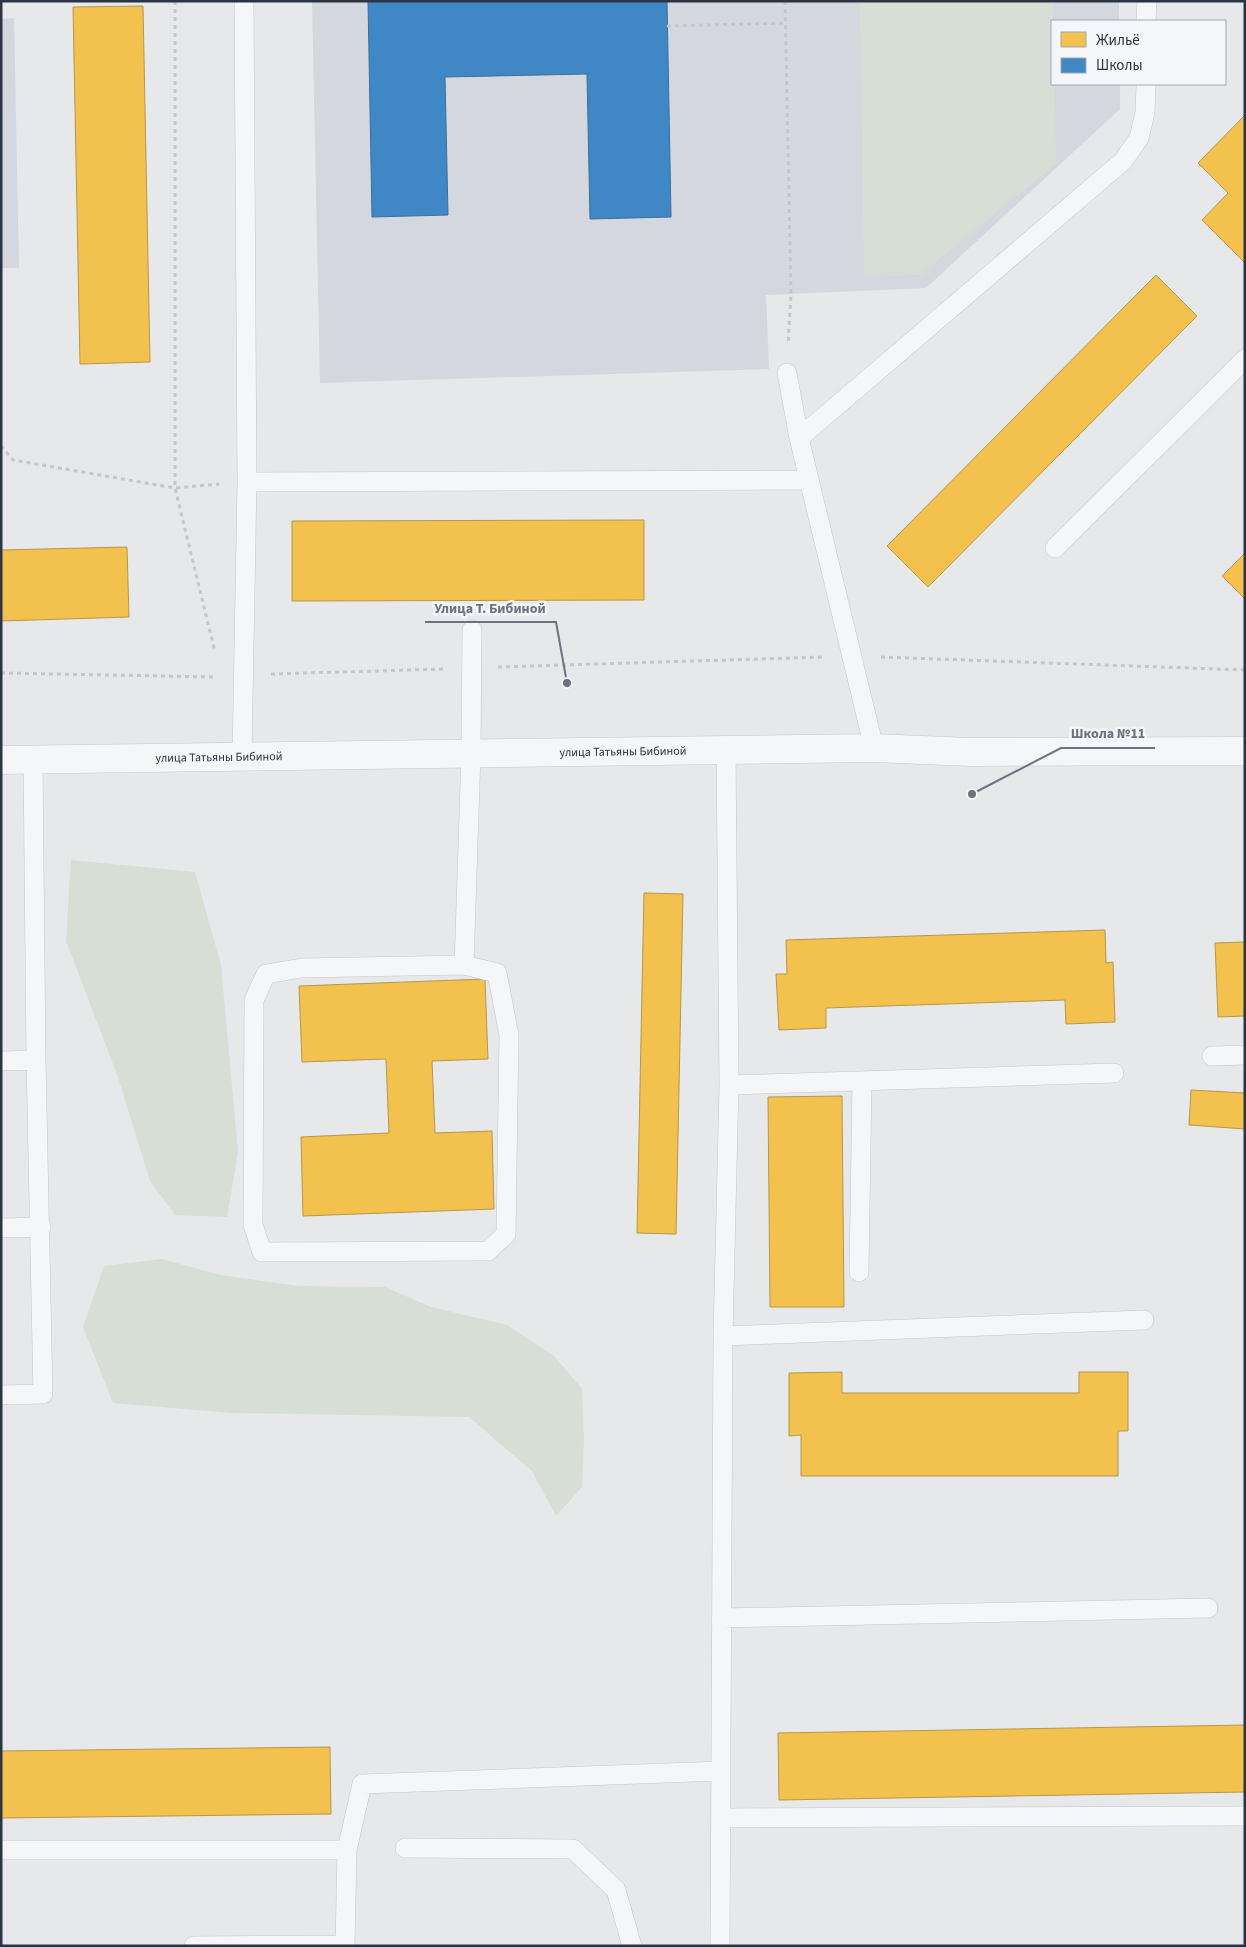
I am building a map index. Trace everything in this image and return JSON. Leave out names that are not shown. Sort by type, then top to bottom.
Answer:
[{"type":"street","name":"улица Татьяны Бибиной","points":[[1,760],[874,748],[970,752],[1245,751]]},
{"type":"lane","points":[[242,756],[248,482],[244,1]]},
{"type":"lane","points":[[1146,20],[1147,1]]},
{"type":"lane","points":[[799,438],[1123,161],[1140,138],[1145,113],[1146,85]]},
{"type":"lane","points":[[1055,548],[1245,358]]},
{"type":"lane","points":[[787,373],[799,438],[874,748]]},
{"type":"lane","points":[[248,482],[809,480]]},
{"type":"lane","points":[[464,964],[471,754],[472,630]]},
{"type":"lane","points":[[720,1946],[723,1336],[729,1085],[726,750]]},
{"type":"lane","points":[[1,1395],[43,1394],[36,1060],[33,761]]},
{"type":"lane","points":[[464,964],[497,973],[509,1035],[506,1234],[488,1251],[262,1252],[254,1225],[254,1000],[266,974],[302,968],[464,964]]},
{"type":"lane","points":[[1212,1056],[1245,1055]]},
{"type":"lane","points":[[1,1061],[36,1060]]},
{"type":"lane","points":[[729,1085],[1114,1073]]},
{"type":"lane","points":[[859,1272],[862,1081]]},
{"type":"lane","points":[[1,1228],[41,1227]]},
{"type":"lane","points":[[723,1336],[1144,1320]]},
{"type":"lane","points":[[721,1618],[1208,1608]]},
{"type":"lane","points":[[194,1946],[345,1945],[346,1850],[362,1784],[721,1771]]},
{"type":"lane","points":[[721,1818],[1245,1816]]},
{"type":"lane","points":[[406,1848],[573,1849],[616,1890],[632,1946]]},
{"type":"lane","points":[[1,1850],[346,1850]]},
{"type":"path","points":[[175,1],[175,488],[216,658]]},
{"type":"path","points":[[785,1],[791,294],[787,373]]},
{"type":"path","points":[[667,26],[786,23]]},
{"type":"path","points":[[1,446],[13,460],[175,488],[248,482]]},
{"type":"path","points":[[244,675],[853,656],[1245,670]]},
{"type":"path","points":[[1,673],[221,677],[218,668]]},
{"type":"shaded area","points":[[312,1],[1119,1],[1119,20],[1051,20],[1051,85],[1120,85],[1120,109],[926,288],[766,295],[769,369],[320,383]]},
{"type":"shaded area","points":[[860,1],[1054,1],[1054,20],[1051,20],[1051,85],[1055,85],[1056,164],[920,275],[864,276]]},
{"type":"shaded area","points":[[14,18],[19,268],[1,268],[1,19]]},
{"type":"shaded area","points":[[71,860],[195,872],[221,965],[238,1152],[227,1217],[175,1215],[150,1181],[118,1077],[66,941]]},
{"type":"shaded area","points":[[162,1259],[220,1275],[298,1286],[385,1287],[431,1307],[507,1325],[554,1356],[582,1389],[584,1440],[582,1487],[556,1516],[532,1471],[469,1417],[232,1413],[113,1403],[83,1327],[104,1266]]},
{"type":"building: Жильё","points":[[143,6],[150,362],[80,364],[73,7]]},
{"type":"building: Жильё","points":[[1244,116],[1245,263],[1202,220],[1228,193],[1198,163]]},
{"type":"building: Жильё","points":[[1156,275],[1197,316],[928,587],[887,546]]},
{"type":"building: Жильё","points":[[644,520],[644,600],[292,601],[292,521]]},
{"type":"building: Жильё","points":[[127,547],[129,617],[1,621],[1,550]]},
{"type":"building: Жильё","points":[[1245,553],[1245,599],[1222,576]]},
{"type":"building: Жильё","points":[[644,893],[683,894],[676,1234],[637,1233]]},
{"type":"building: Жильё","points":[[1105,930],[1106,963],[1113,962],[1115,1022],[1066,1024],[1065,1000],[826,1008],[826,1028],[779,1030],[776,974],[787,974],[786,940]]},
{"type":"building: Жильё","points":[[1245,942],[1245,1016],[1218,1017],[1215,943]]},
{"type":"building: Жильё","points":[[485,979],[488,1059],[432,1061],[435,1133],[492,1131],[494,1209],[303,1216],[301,1137],[389,1133],[386,1059],[302,1062],[299,986]]},
{"type":"building: Жильё","points":[[1191,1090],[1245,1093],[1245,1129],[1189,1125]]},
{"type":"building: Жильё","points":[[842,1096],[844,1307],[770,1307],[768,1097]]},
{"type":"building: Жильё","points":[[842,1372],[842,1393],[1079,1393],[1079,1372],[1128,1372],[1128,1431],[1118,1431],[1118,1476],[801,1476],[801,1435],[789,1436],[789,1373]]},
{"type":"building: Жильё","points":[[1245,1725],[1245,1792],[779,1800],[778,1733]]},
{"type":"building: Жильё","points":[[330,1747],[331,1814],[1,1818],[1,1751]]},
{"type":"building: Школы","points":[[368,1],[667,1],[671,217],[590,219],[587,74],[445,77],[448,215],[372,217]]},
{"type":"place","name":"Улица Т. Бибиной","points":[[567,683]]},
{"type":"place","name":"Школа №11","points":[[972,794]]}]
